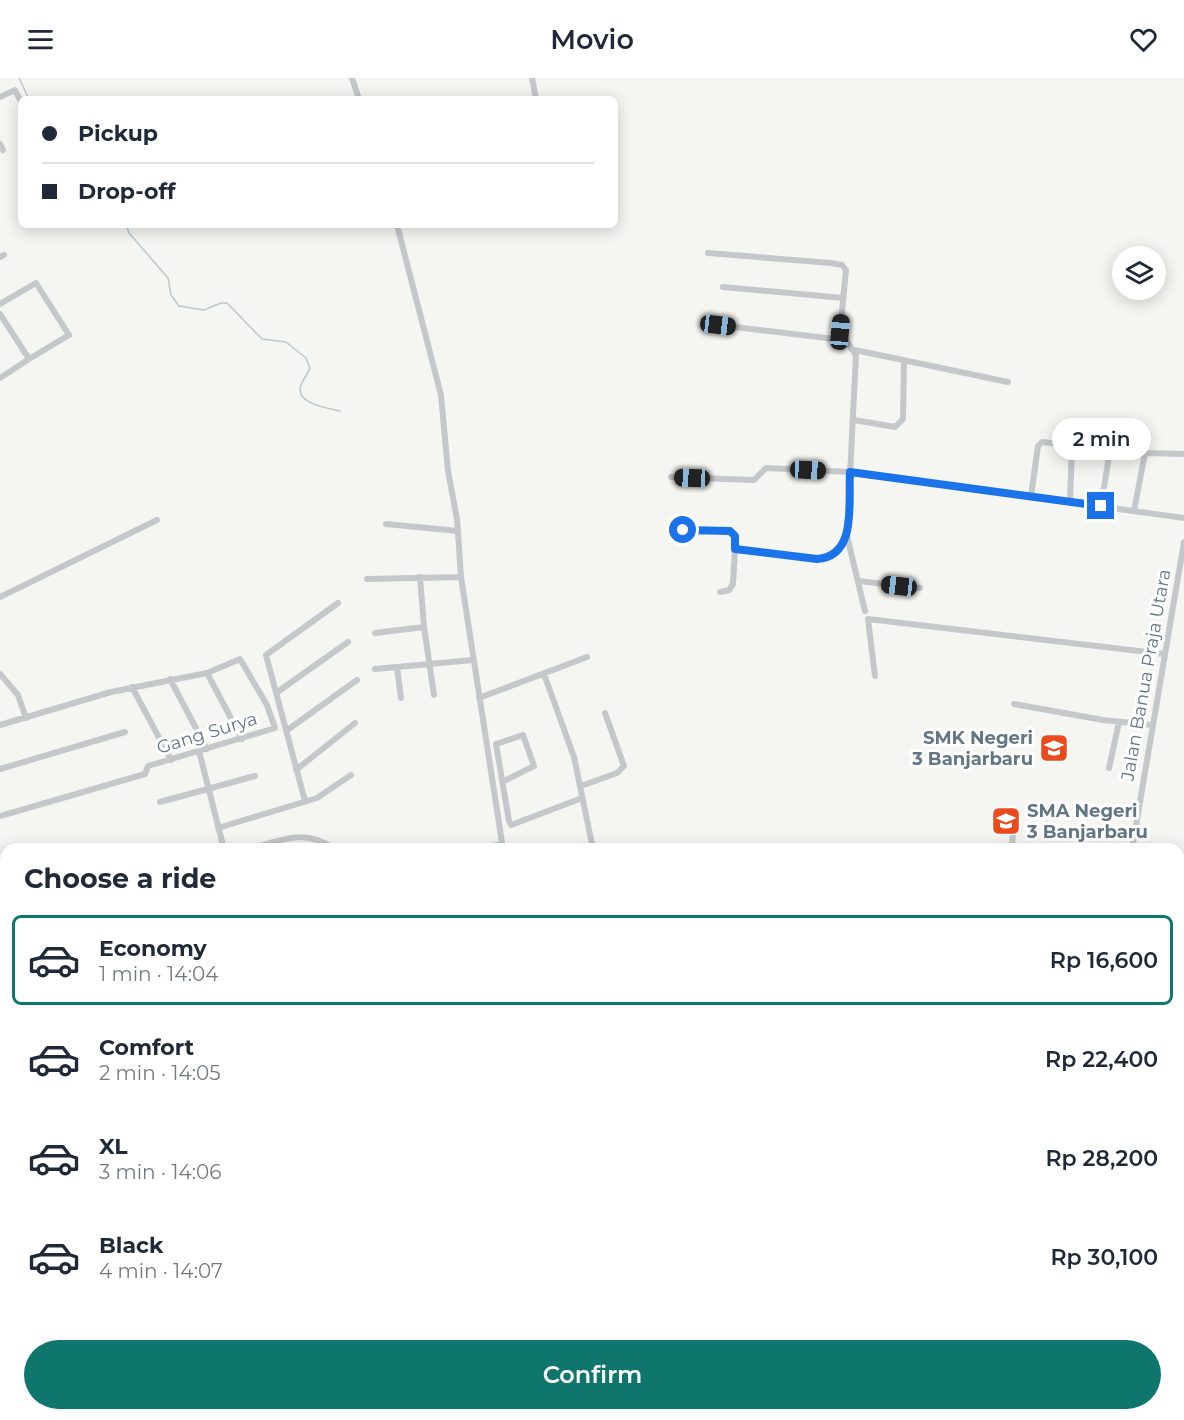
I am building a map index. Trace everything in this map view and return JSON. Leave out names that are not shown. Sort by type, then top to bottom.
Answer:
[{"type":"street","points":[[352,78],[357,96]]},
{"type":"street","points":[[532,78],[535,96]]},
{"type":"street","points":[[0,98],[15,90],[18,96]]},
{"type":"street","points":[[0,144],[3,150]]},
{"type":"street","points":[[398,228],[436,367],[458,531],[461,577],[501,843]]},
{"type":"street","points":[[708,253],[842,265],[846,274],[840,332],[844,340],[855,350],[1008,382]]},
{"type":"street","points":[[0,304],[36,283],[69,335],[0,378]]},
{"type":"street","points":[[723,287],[843,298]]},
{"type":"street","points":[[0,314],[29,359]]},
{"type":"street","points":[[718,325],[844,340]]},
{"type":"street","points":[[855,350],[854,420],[847,535],[866,611]]},
{"type":"street","points":[[854,420],[895,427],[900,424],[904,360]]},
{"type":"street","points":[[1031,496],[1040,444],[1184,454]]},
{"type":"street","points":[[1070,501],[1072,446]]},
{"type":"street","points":[[1101,506],[1110,450]]},
{"type":"street","points":[[1134,511],[1145,453]]},
{"type":"street","points":[[671,477],[754,480],[760,477],[766,468],[850,472],[1184,518]]},
{"type":"street","points":[[0,597],[157,520]]},
{"type":"street","points":[[386,524],[458,531]]},
{"type":"street","points":[[683,530],[730,531],[735,536],[733,584],[729,590],[720,592]]},
{"type":"street","points":[[735,549],[826,558],[839,551],[847,535]]},
{"type":"street","name":"Jalan Banua Praja Utara","points":[[1133,843],[1184,543]]},
{"type":"street","points":[[420,577],[424,627],[434,695]]},
{"type":"street","points":[[367,579],[461,577]]},
{"type":"street","points":[[858,581],[920,588]]},
{"type":"street","points":[[305,801],[266,655],[338,603]]},
{"type":"street","points":[[875,676],[868,619],[1164,654]]},
{"type":"street","points":[[375,633],[424,627]]},
{"type":"street","points":[[276,693],[348,642]]},
{"type":"street","points":[[479,698],[587,657]]},
{"type":"street","name":"Gang Surya","points":[[0,816],[145,774],[148,766],[275,728],[267,705],[242,661],[237,658],[231,660],[207,673]]},
{"type":"street","points":[[375,669],[474,660]]},
{"type":"street","points":[[397,667],[401,698]]},
{"type":"street","points":[[0,725],[132,687],[207,673],[242,738]]},
{"type":"street","points":[[0,674],[18,695],[27,718]]},
{"type":"street","points":[[544,674],[574,757],[592,843]]},
{"type":"street","points":[[170,679],[207,749]]},
{"type":"street","points":[[275,728],[285,728],[357,680]]},
{"type":"street","points":[[132,687],[171,760]]},
{"type":"street","points":[[1014,704],[1119,722],[1152,725]]},
{"type":"street","points":[[581,786],[617,773],[624,766],[605,713]]},
{"type":"street","points":[[1109,768],[1119,722]]},
{"type":"street","points":[[296,770],[356,723]]},
{"type":"street","points":[[0,769],[125,732]]},
{"type":"street","points":[[502,782],[534,766],[523,735],[496,744],[502,782],[511,825],[582,798]]},
{"type":"street","points":[[199,751],[222,843]]},
{"type":"street","points":[[218,828],[317,798],[351,774]]},
{"type":"street","points":[[160,802],[255,776]]},
{"type":"street","points":[[1012,843],[1014,813]]},
{"type":"street","points":[[275,843],[304,836],[326,843]]},
{"type":"waterway","points":[[19,78],[28,96]]},
{"type":"waterway","points":[[127,228],[168,278],[171,295],[179,306],[204,310],[227,303],[262,339],[286,342],[306,358],[310,368],[301,385],[302,397],[313,404],[340,411]]},
{"type":"place","name":"SMK Negeri 3 Banjarbaru","points":[[1054,748]]},
{"type":"place","name":"SMA Negeri 3 Banjarbaru","points":[[1006,821]]},
{"type":"route","points":[[683,530],[734,532],[735,549],[817,559],[829,557],[842,548],[847,535],[850,472],[1101,506]]}]
